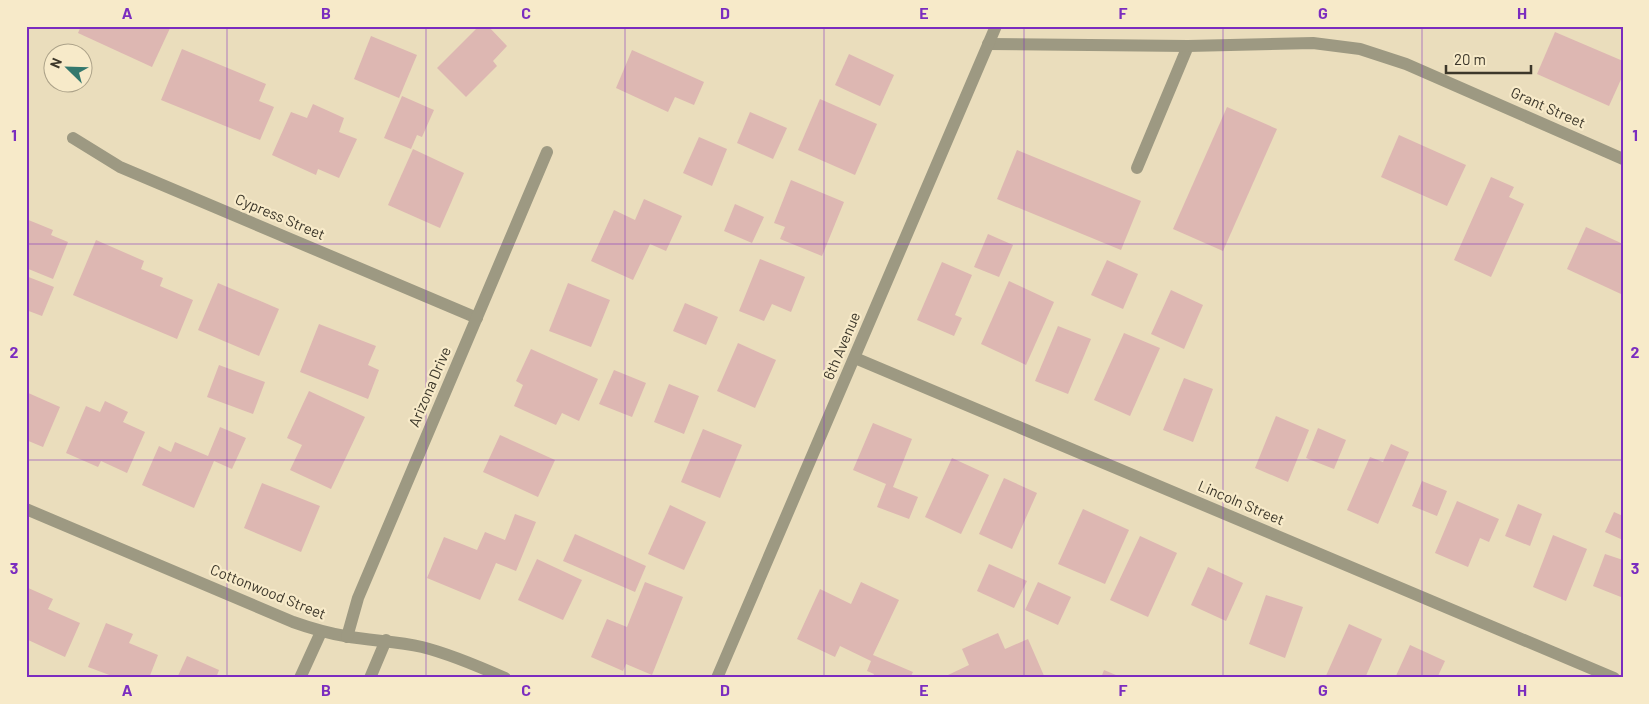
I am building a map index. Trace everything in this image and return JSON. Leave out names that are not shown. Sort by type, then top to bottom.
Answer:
[{"type":"street","name":"6th Avenue","points":[[717,678],[996,26]]},
{"type":"street","name":"Grant Street","points":[[988,44],[1188,46],[1313,43],[1360,49],[1406,64],[1623,159]]},
{"type":"street","points":[[1137,168],[1188,46]]},
{"type":"street","name":"Cypress Street","points":[[73,138],[120,167],[477,318]]},
{"type":"street","name":"Arizona Drive","points":[[348,637],[358,598],[547,152]]},
{"type":"street","name":"Lincoln Street","points":[[855,358],[1614,678]]},
{"type":"street","name":"Cottonwood Street","points":[[26,509],[293,622],[321,632],[348,637],[386,640],[432,650],[505,678]]},
{"type":"street","points":[[300,678],[321,632]]},
{"type":"street","points":[[370,678],[386,640]]},
{"type":"building","points":[[81,26],[171,26],[152,67],[78,33]]},
{"type":"building","points":[[479,26],[488,26],[507,46],[493,61],[497,66],[466,97],[437,68]]},
{"type":"building","points":[[1555,32],[1623,61],[1623,75],[1609,106],[1537,74]]},
{"type":"building","points":[[371,36],[417,55],[399,98],[354,79]]},
{"type":"building","points":[[182,49],[266,84],[259,101],[274,107],[260,140],[161,100]]},
{"type":"building","points":[[632,50],[704,82],[694,105],[675,97],[668,112],[616,88]]},
{"type":"building","points":[[849,54],[894,75],[880,106],[835,85]]},
{"type":"building","points":[[402,96],[434,110],[422,137],[417,135],[411,149],[384,138]]},
{"type":"building","points":[[820,99],[877,124],[855,175],[798,150]]},
{"type":"building","points":[[313,104],[344,118],[339,132],[357,139],[339,178],[318,169],[316,175],[272,155],[291,112],[307,118]]},
{"type":"building","points":[[1227,107],[1277,129],[1223,251],[1173,229]]},
{"type":"building","points":[[750,112],[787,128],[773,159],[737,143]]},
{"type":"building","points":[[1399,135],[1466,165],[1447,206],[1381,177]]},
{"type":"building","points":[[699,137],[727,149],[712,186],[683,173]]},
{"type":"building","points":[[413,149],[464,173],[440,228],[388,205]]},
{"type":"building","points":[[1017,150],[1141,201],[1121,250],[997,199]]},
{"type":"building","points":[[1491,177],[1514,187],[1509,197],[1524,204],[1491,277],[1454,260]]},
{"type":"building","points":[[791,180],[844,202],[822,256],[780,239],[785,227],[774,223]]},
{"type":"building","points":[[644,199],[682,216],[666,251],[650,244],[633,280],[591,261],[614,210],[635,220]]},
{"type":"building","points":[[735,204],[764,217],[752,243],[724,231]]},
{"type":"building","points":[[26,219],[53,230],[51,235],[68,242],[53,279],[26,268]]},
{"type":"building","points":[[1586,227],[1623,244],[1621,294],[1567,269]]},
{"type":"building","points":[[988,234],[1013,245],[999,277],[974,267]]},
{"type":"building","points":[[96,240],[144,261],[141,269],[163,278],[160,286],[193,300],[177,339],[73,295]]},
{"type":"building","points":[[760,259],[805,277],[791,312],[772,304],[764,321],[739,311]]},
{"type":"building","points":[[1107,260],[1138,274],[1123,309],[1091,295]]},
{"type":"building","points":[[942,262],[972,275],[955,315],[962,318],[954,336],[917,320]]},
{"type":"building","points":[[26,276],[54,287],[42,316],[26,310]]},
{"type":"building","points":[[1009,281],[1054,302],[1026,365],[981,344]]},
{"type":"building","points":[[218,283],[279,309],[259,356],[198,330]]},
{"type":"building","points":[[568,283],[610,300],[591,347],[549,331]]},
{"type":"building","points":[[1171,290],[1203,305],[1184,349],[1151,334]]},
{"type":"building","points":[[685,303],[718,317],[706,345],[673,331]]},
{"type":"building","points":[[319,324],[376,346],[368,365],[379,370],[368,399],[300,372]]},
{"type":"building","points":[[1058,326],[1091,339],[1068,394],[1035,381]]},
{"type":"building","points":[[1124,333],[1160,348],[1130,416],[1094,400]]},
{"type":"building","points":[[738,343],[776,360],[755,408],[717,391]]},
{"type":"building","points":[[531,349],[598,379],[579,421],[562,413],[556,425],[514,406],[523,385],[516,381]]},
{"type":"building","points":[[219,365],[265,382],[253,414],[207,397]]},
{"type":"building","points":[[614,370],[646,383],[632,417],[599,404]]},
{"type":"building","points":[[1184,378],[1213,389],[1193,442],[1163,430]]},
{"type":"building","points":[[669,384],[699,396],[684,434],[654,422]]},
{"type":"building","points":[[309,391],[365,417],[331,489],[290,470],[302,445],[287,438]]},
{"type":"building","points":[[26,392],[60,407],[43,447],[26,440]]},
{"type":"building","points":[[105,401],[128,412],[123,422],[145,432],[127,473],[101,461],[98,467],[66,453],[86,406],[100,412]]},
{"type":"building","points":[[1276,416],[1309,430],[1288,482],[1255,468]]},
{"type":"building","points":[[873,423],[912,439],[893,487],[918,497],[909,519],[877,507],[886,484],[853,470]]},
{"type":"building","points":[[220,427],[246,438],[232,469],[214,461],[194,508],[142,485],[159,446],[171,452],[175,442],[208,456]]},
{"type":"building","points":[[1318,428],[1346,440],[1334,469],[1306,458]]},
{"type":"building","points":[[703,429],[742,445],[720,498],[681,482]]},
{"type":"building","points":[[500,435],[555,460],[538,497],[483,472]]},
{"type":"building","points":[[1391,444],[1409,452],[1378,524],[1347,510],[1370,457],[1383,462]]},
{"type":"building","points":[[952,458],[989,475],[961,534],[925,517]]},
{"type":"building","points":[[1004,478],[1037,493],[1012,549],[979,534]]},
{"type":"building","points":[[1422,481],[1447,491],[1437,516],[1412,506]]},
{"type":"building","points":[[262,483],[320,506],[301,552],[244,528]]},
{"type":"building","points":[[1457,501],[1499,519],[1489,542],[1480,538],[1468,567],[1435,553]]},
{"type":"building","points":[[1518,504],[1542,514],[1530,546],[1505,536]]},
{"type":"building","points":[[670,505],[706,522],[684,570],[648,554]]},
{"type":"building","points":[[1083,509],[1129,530],[1105,584],[1058,564]]},
{"type":"building","points":[[1614,512],[1623,516],[1623,540],[1605,532]]},
{"type":"building","points":[[515,514],[536,522],[516,571],[496,563],[480,600],[427,578],[444,537],[477,550],[485,532],[505,540]]},
{"type":"building","points":[[575,534],[646,566],[635,592],[563,561]]},
{"type":"building","points":[[1553,535],[1587,549],[1566,601],[1533,587]]},
{"type":"building","points":[[1140,536],[1177,553],[1148,617],[1110,600]]},
{"type":"building","points":[[1605,554],[1623,560],[1623,591],[1621,597],[1593,586]]},
{"type":"building","points":[[537,559],[582,580],[563,620],[518,600]]},
{"type":"building","points":[[989,564],[1027,581],[1014,608],[977,591]]},
{"type":"building","points":[[1208,567],[1243,583],[1226,621],[1191,605]]},
{"type":"building","points":[[645,582],[683,597],[652,675],[626,664],[623,671],[591,657],[607,619],[627,627]]},
{"type":"building","points":[[861,582],[899,600],[873,655],[913,672],[910,678],[872,678],[874,674],[867,671],[871,661],[840,646],[835,657],[797,639],[820,589],[851,604]]},
{"type":"building","points":[[1038,582],[1071,597],[1058,625],[1025,610]]},
{"type":"building","points":[[26,587],[53,599],[48,609],[80,623],[65,657],[26,639]]},
{"type":"building","points":[[1266,595],[1303,607],[1285,658],[1249,644]]},
{"type":"building","points":[[106,623],[133,634],[129,643],[158,655],[149,678],[111,678],[112,676],[88,667]]},
{"type":"building","points":[[1349,624],[1382,639],[1365,678],[1325,678]]},
{"type":"building","points":[[998,633],[1005,649],[1028,639],[1045,678],[949,678],[948,675],[969,665],[962,649]]},
{"type":"building","points":[[1410,645],[1445,661],[1437,678],[1395,678]]},
{"type":"building","points":[[187,656],[219,670],[216,678],[177,678]]},
{"type":"building","points":[[1104,670],[1123,678],[1101,678]]}]
